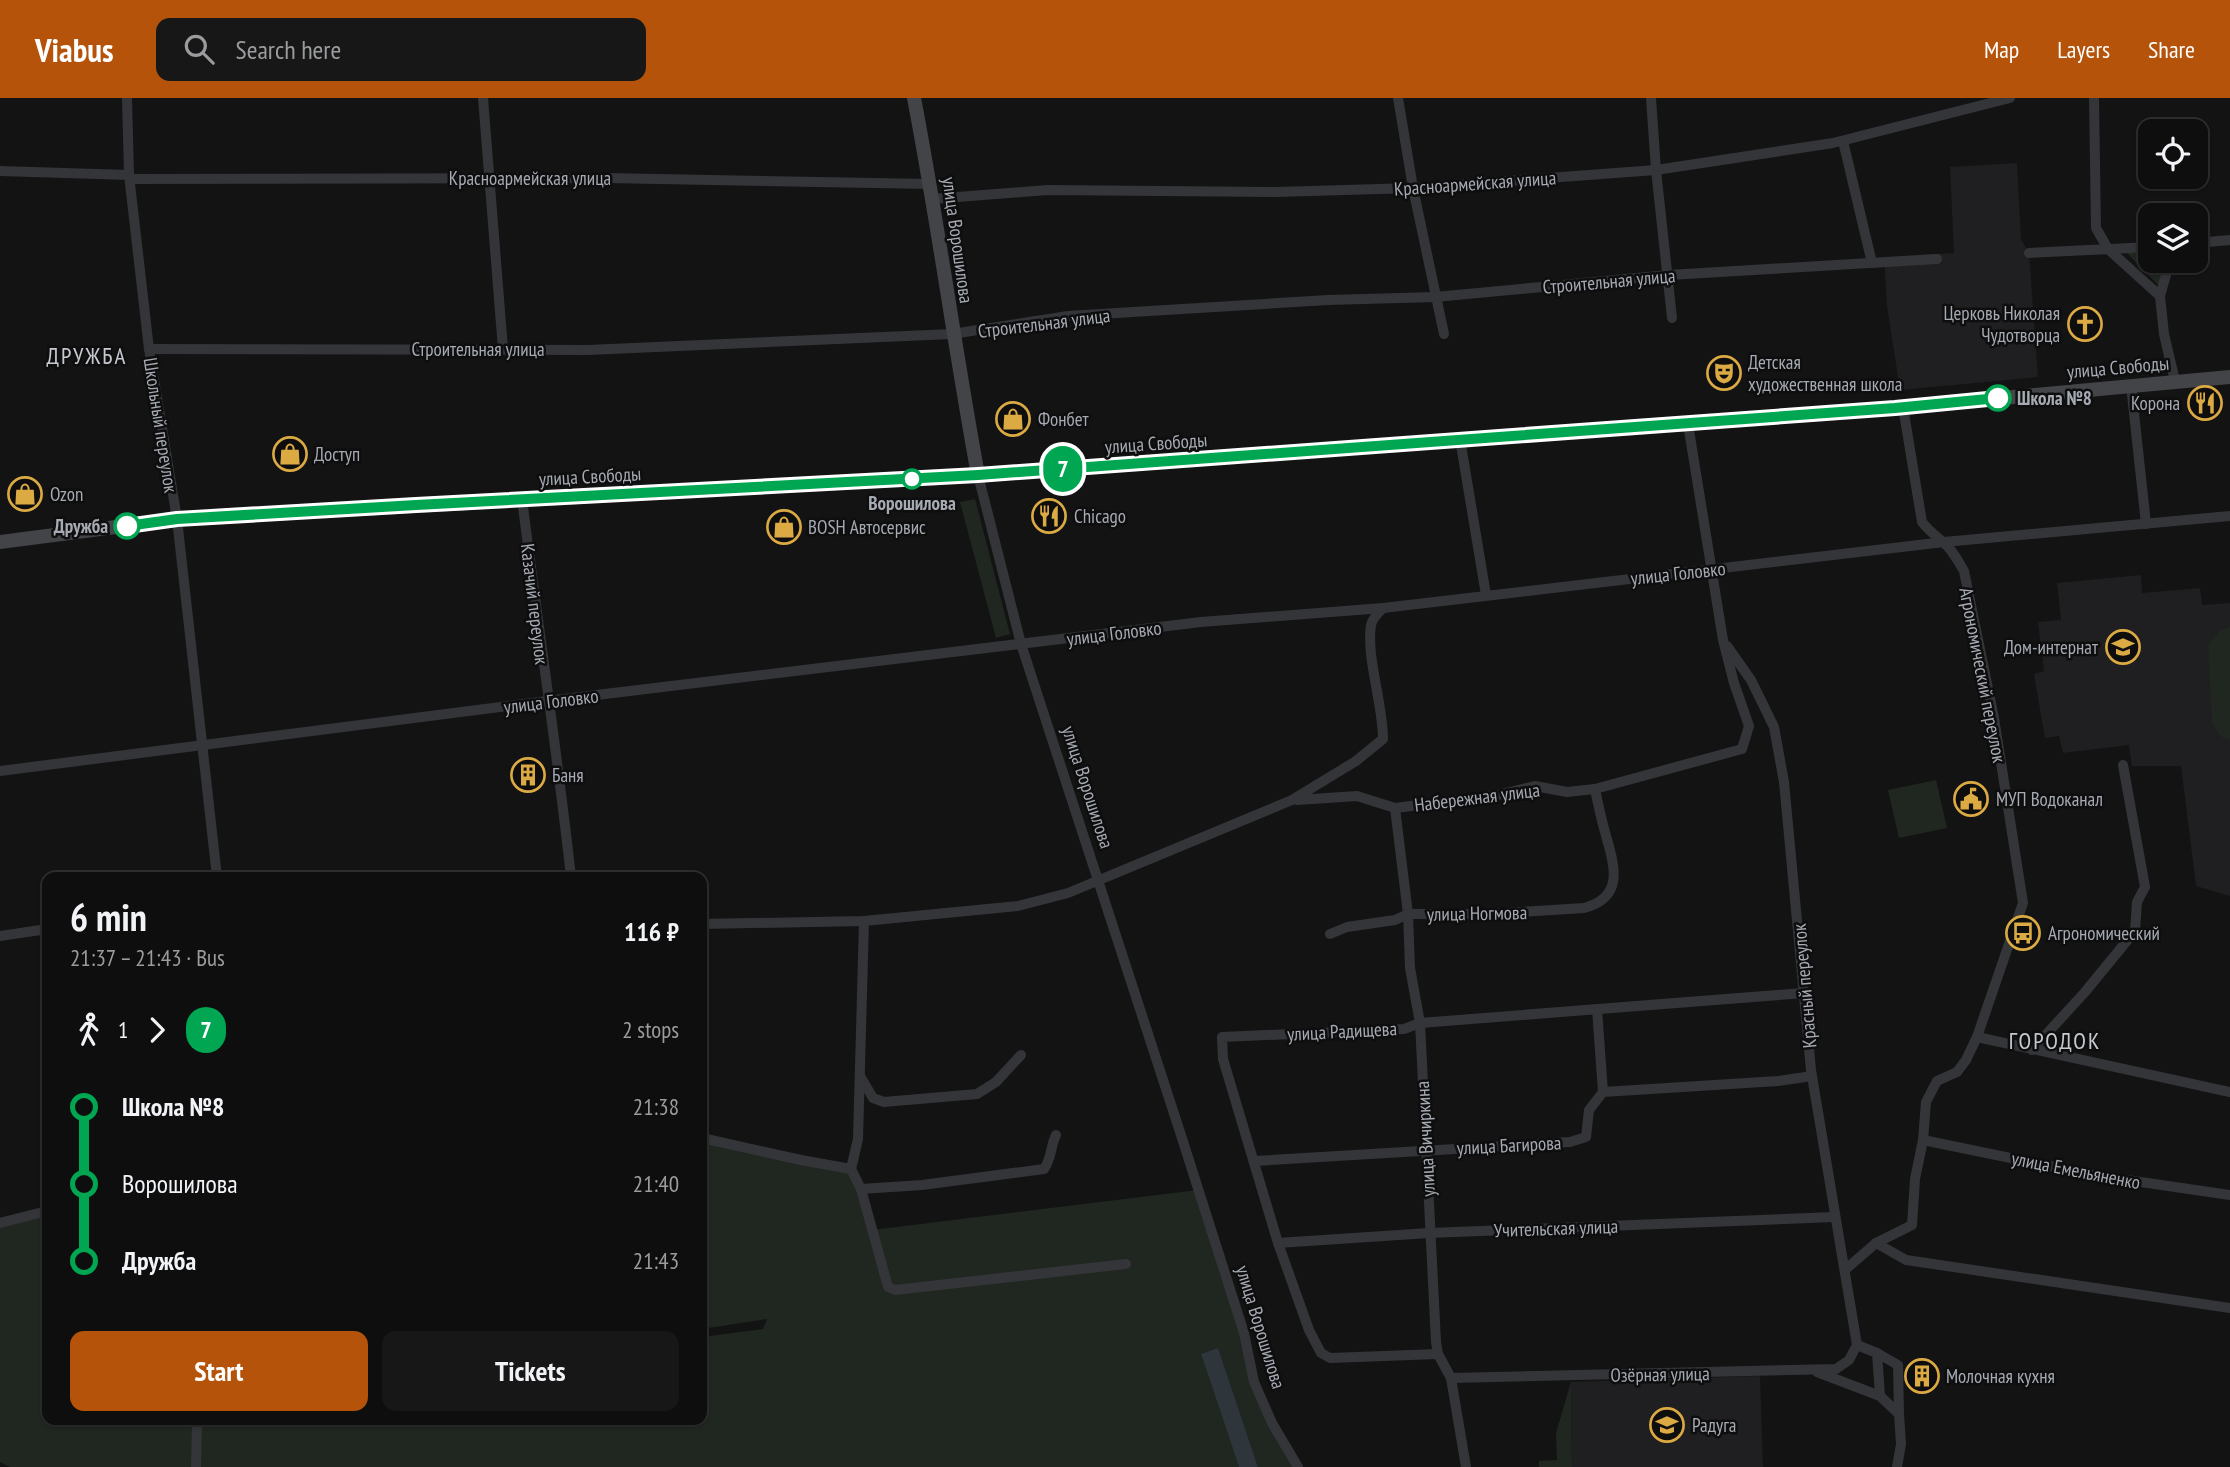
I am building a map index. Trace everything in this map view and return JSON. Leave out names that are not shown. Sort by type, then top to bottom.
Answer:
[{"type":"main road","name":"улица Ворошилова","points":[[914,98],[978,475]]},
{"type":"main road","name":"улица Свободы","points":[[0,542],[177,519],[978,475],[1688,424],[2230,377]]},
{"type":"street","name":"Школьный переулок","points":[[127,98],[129,177],[149,349],[177,519],[216,872]]},
{"type":"street","points":[[483,98],[503,349]]},
{"type":"street","points":[[1398,98],[1413,188],[1444,334]]},
{"type":"street","points":[[1651,98],[1672,318]]},
{"type":"street","name":"Красноармейская улица","points":[[0,171],[129,177],[490,178],[932,192],[1277,192],[1413,188],[1656,170],[1843,141],[2010,98]]},
{"type":"street","points":[[2094,98],[2096,228],[2108,249],[2160,296]]},
{"type":"street","points":[[1843,141],[1872,263]]},
{"type":"street","points":[[2208,242],[2230,240]]},
{"type":"street","points":[[2029,253],[2138,248]]},
{"type":"street","name":"Строительная улица","points":[[149,349],[588,350],[952,334],[1068,317],[1328,300],[1435,297],[1668,275],[1937,259]]},
{"type":"street","points":[[2167,273],[2160,296],[2164,334],[2175,381]]},
{"type":"street","points":[[2132,385],[2146,524]]},
{"type":"street","name":"Агрономический переулок","points":[[1876,1243],[1912,1225],[1915,1179],[1923,1140],[1926,1102],[1937,1082],[1957,1072],[1977,1037],[2023,904],[1994,718],[1964,571],[1944,542],[1930,533],[1922,522],[1903,407]]},
{"type":"street","name":"Красный переулок","points":[[1688,424],[1723,640],[1749,726],[1742,749]]},
{"type":"street","points":[[1460,439],[1486,595]]},
{"type":"street","name":"улица Ворошилова","points":[[978,475],[1021,644],[1240,1323],[1254,1382],[1272,1423],[1298,1467]]},
{"type":"street","name":"Казачий переулок","points":[[522,499],[570,872]]},
{"type":"street","name":"улица Головко","points":[[0,771],[547,701],[1201,622],[1383,608],[1944,542],[2230,516]]},
{"type":"street","name":"Набережная улица","points":[[707,923],[864,921],[1018,906],[1068,893],[1292,800],[1356,761],[1383,739],[1383,720],[1370,643],[1371,622],[1383,608]]},
{"type":"street","name":"Красный переулок","points":[[1723,640],[1751,680],[1774,727],[1784,782],[1812,1076],[1857,1345]]},
{"type":"street","name":"Набережная улица","points":[[1292,800],[1357,796],[1395,808],[1498,795],[1535,786],[1567,792],[1595,789],[1742,749]]},
{"type":"street","points":[[2032,1050],[2085,992],[2135,931],[2137,902],[2145,887],[2123,765]]},
{"type":"street","name":"улица Ногмова","points":[[1330,934],[1347,927],[1395,920],[1408,914],[1489,914],[1584,908],[1605,899],[1615,875],[1615,868],[1595,789]]},
{"type":"street","name":"улица Вичиркина","points":[[1395,808],[1408,914],[1410,968],[1420,1023],[1429,1233],[1438,1354],[1451,1378],[1466,1467]]},
{"type":"street","points":[[864,921],[858,1139],[851,1169],[861,1189],[888,1287],[895,1290],[1126,1264]]},
{"type":"street","points":[[0,936],[42,930]]},
{"type":"street","name":"улица Радищева","points":[[1438,1354],[1331,1358],[1321,1353],[1313,1340],[1278,1243],[1223,1059],[1222,1037],[1404,1029],[1420,1023],[1804,993]]},
{"type":"street","points":[[1597,1009],[1603,1091],[1778,1081],[1812,1076]]},
{"type":"street","points":[[1977,1037],[2230,1093]]},
{"type":"street","points":[[860,1076],[873,1098],[884,1102],[977,1094],[996,1082],[1021,1055]]},
{"type":"street","name":"улица Багирова","points":[[1254,1161],[1580,1140],[1586,1137],[1588,1131],[1589,1110],[1603,1091]]},
{"type":"street","points":[[861,1189],[922,1185],[1044,1169],[1051,1161],[1051,1145],[1056,1135]]},
{"type":"street","points":[[707,1139],[851,1169]]},
{"type":"street","name":"улица Емельяненко","points":[[1923,1140],[2093,1175],[2230,1195]]},
{"type":"street","points":[[0,1223],[42,1212]]},
{"type":"street","name":"Учительская улица","points":[[1278,1243],[1429,1233],[1834,1217]]},
{"type":"street","points":[[1846,1269],[1876,1243],[1906,1259],[2230,1308]]},
{"type":"street","points":[[1857,1345],[1898,1365],[1901,1444],[1897,1467]]},
{"type":"street","name":"Озёрная улица","points":[[1451,1378],[1836,1369],[1849,1360],[1857,1345]]},
{"type":"street","points":[[1878,1353],[1880,1396]]},
{"type":"street","points":[[1811,1370],[1880,1396],[1899,1414]]},
{"type":"street","points":[[196,1467],[197,1425]]},
{"type":"shaded area","name":"Школа №8","points":[[2017,163],[2021,239],[2029,253],[2038,377],[1900,390],[1887,306],[1884,257],[1954,253],[1950,167]]},
{"type":"shaded area","points":[[2127,253],[2138,253],[2138,264]]},
{"type":"shaded area","points":[[2146,273],[2163,273],[2159,286]]},
{"type":"shaded area","points":[[975,499],[1010,634],[996,638],[960,502]]},
{"type":"shaded area","name":"Дом-интернат","points":[[2141,575],[2142,593],[2200,588],[2202,605],[2230,603],[2230,896],[2196,886],[2181,766],[2132,766],[2129,745],[2063,753],[2059,736],[2045,738],[2034,674],[2044,671],[2038,622],[2061,620],[2057,583]]},
{"type":"shaded area","points":[[2230,627],[2230,740],[2223,738],[2212,724],[2208,645],[2220,630]]},
{"type":"shaded area","points":[[1936,780],[1947,828],[1899,838],[1888,790]]},
{"type":"shaded area","points":[[707,1139],[851,1169],[872,1230],[1198,1190],[1254,1382],[1298,1467],[1258,1467],[1218,1349],[1201,1354],[1239,1467],[10,1467],[0,1462],[0,1223],[42,1212],[42,1425],[707,1425],[707,1336],[763,1329],[767,1319],[707,1328]]},
{"type":"shaded area","points":[[1218,1348],[1258,1467],[1239,1467],[1201,1354]]},
{"type":"shaded area","name":"Радуга","points":[[1760,1376],[1763,1467],[1572,1467],[1571,1382]]},
{"type":"shaded area","points":[[1571,1382],[1572,1467],[1539,1467],[1539,1461],[1557,1460],[1556,1433]]},
{"type":"bus line","name":"7","points":[[127,526],[177,519],[978,475],[1688,424],[1998,398]]},
{"type":"place","name":"Церковь Николая Чудотворца","points":[[2085,324]]},
{"type":"place","name":"Детская художественная школа","points":[[1724,373]]},
{"type":"place","name":"Школа №8","points":[[1998,398]]},
{"type":"place","name":"Корона","points":[[2205,403]]},
{"type":"place","name":"Фонбет","points":[[1013,419]]},
{"type":"place","name":"Доступ","points":[[290,454]]},
{"type":"place","name":"Ворошилова","points":[[912,479]]},
{"type":"place","name":"Ozon","points":[[25,494]]},
{"type":"place","name":"Chicago","points":[[1049,516]]},
{"type":"place","name":"Дружба","points":[[127,526]]},
{"type":"place","name":"BOSH Автосервис","points":[[784,527]]},
{"type":"place","name":"Дом-интернат","points":[[2123,647]]},
{"type":"place","name":"Баня","points":[[528,775]]},
{"type":"place","name":"МУП Водоканал","points":[[1971,799]]},
{"type":"place","name":"Агрономический","points":[[2023,933]]},
{"type":"place","name":"Молочная кухня","points":[[1922,1376]]},
{"type":"place","name":"Радуга","points":[[1667,1425]]},
{"type":"district","name":"ДРУЖБА","points":[[87,356]]},
{"type":"district","name":"ГОРОДОК","points":[[2055,1041]]}]
